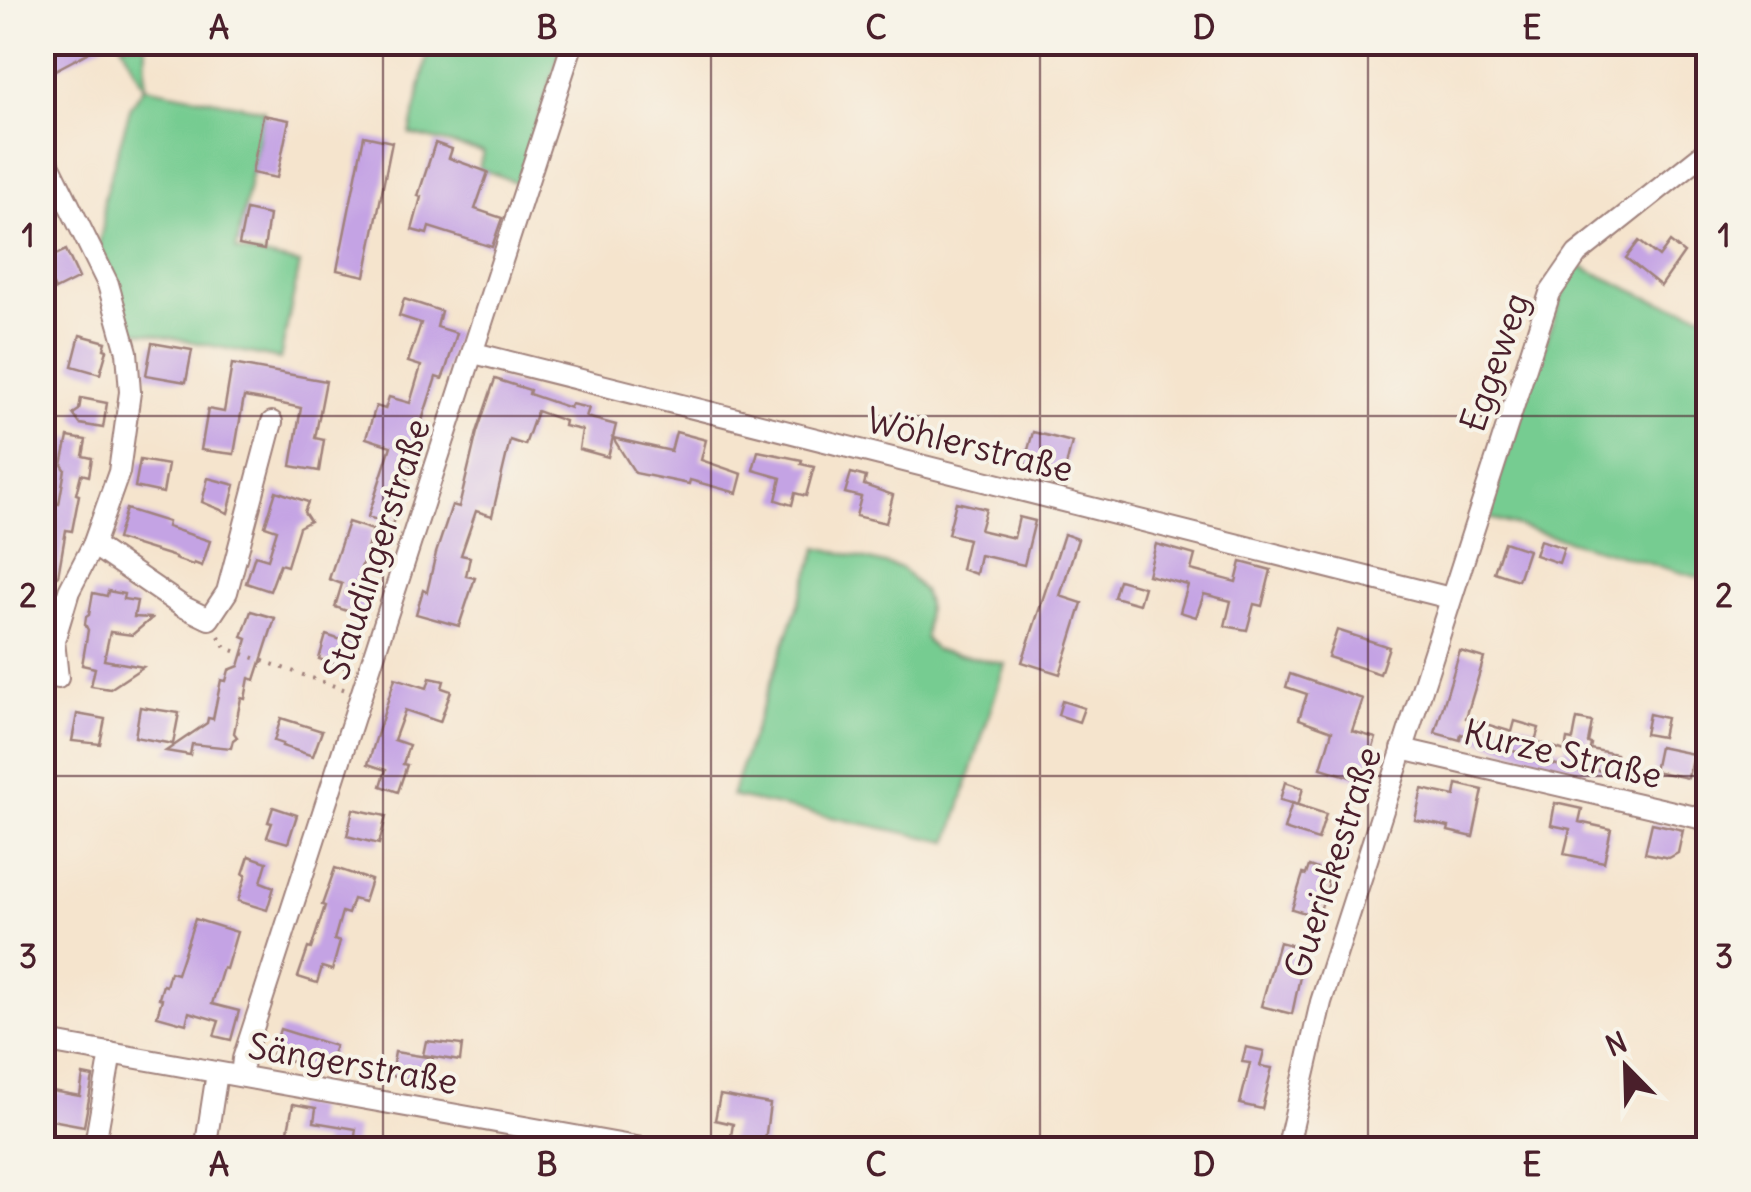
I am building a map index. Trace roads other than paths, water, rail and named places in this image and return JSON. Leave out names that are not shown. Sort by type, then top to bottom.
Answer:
[{"type":"street","name":"Staudingerstraße","points":[[241,1076],[242,1059],[574,42]]},
{"type":"street","points":[[42,150],[108,284],[127,352],[130,392],[119,472],[93,544],[69,591],[54,641],[58,678]]},
{"type":"street","name":"Eggeweg","points":[[1450,598],[1550,293],[1576,254],[1708,150]]},
{"type":"street","name":"Wöhlerstraße","points":[[474,353],[1450,598]]},
{"type":"street","points":[[93,544],[182,606],[209,619],[227,592],[272,422]]},
{"type":"street","name":"Guerickestraße","points":[[1287,1150],[1321,1002],[1450,598]]},
{"type":"street","name":"Kurze Straße","points":[[1402,749],[1708,820]]},
{"type":"street","name":"Sängerstraße","points":[[42,1041],[653,1150]]},
{"type":"street","points":[[94,1150],[111,1054]]},
{"type":"street","points":[[205,1150],[216,1073]]}]
